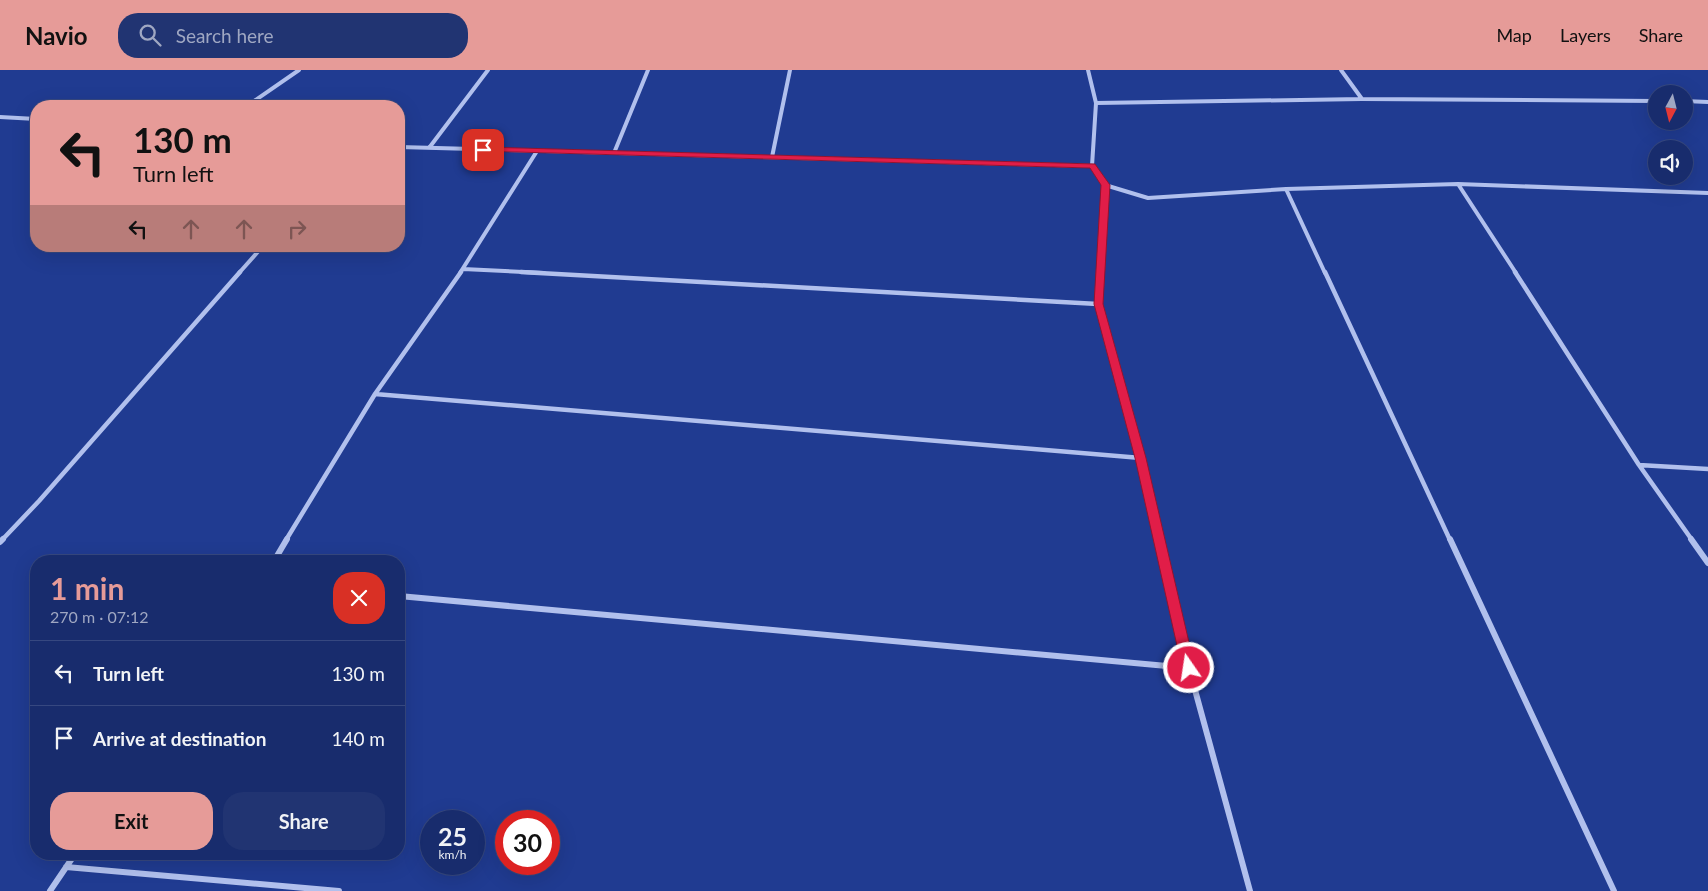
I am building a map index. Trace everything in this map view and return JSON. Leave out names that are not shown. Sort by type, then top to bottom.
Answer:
[{"type":"street","points":[[256,100],[299,70]]},
{"type":"street","points":[[429,148],[488,70]]},
{"type":"street","points":[[614,153],[648,70]]},
{"type":"street","points":[[772,157],[790,70]]},
{"type":"street","points":[[1088,70],[1096,103],[1092,166],[1106,185],[1148,198],[1286,189],[1458,184],[1708,193]]},
{"type":"street","points":[[1341,70],[1362,98]]},
{"type":"street","points":[[1096,103],[1362,98],[1648,101]]},
{"type":"street","points":[[1693,101],[1708,102]]},
{"type":"street","points":[[0,117],[30,119]]},
{"type":"street","points":[[405,147],[1092,166]]},
{"type":"street","points":[[278,555],[375,394],[463,269],[537,151]]},
{"type":"street","points":[[1458,184],[1639,465],[1708,563]]},
{"type":"street","points":[[1106,185],[1098,304],[1141,458],[1189,668],[1250,891]]},
{"type":"street","points":[[1286,189],[1614,891]]},
{"type":"street","points":[[0,542],[39,501],[258,252]]},
{"type":"street","points":[[463,269],[1098,304]]},
{"type":"street","points":[[375,394],[1141,458]]},
{"type":"street","points":[[1639,465],[1708,470]]},
{"type":"street","points":[[405,597],[1189,668]]},
{"type":"street","points":[[50,891],[71,860]]},
{"type":"street","points":[[66,868],[339,891]]},
{"type":"route","points":[[483,150],[1092,166],[1106,185],[1098,304],[1141,458],[1189,668]]}]
